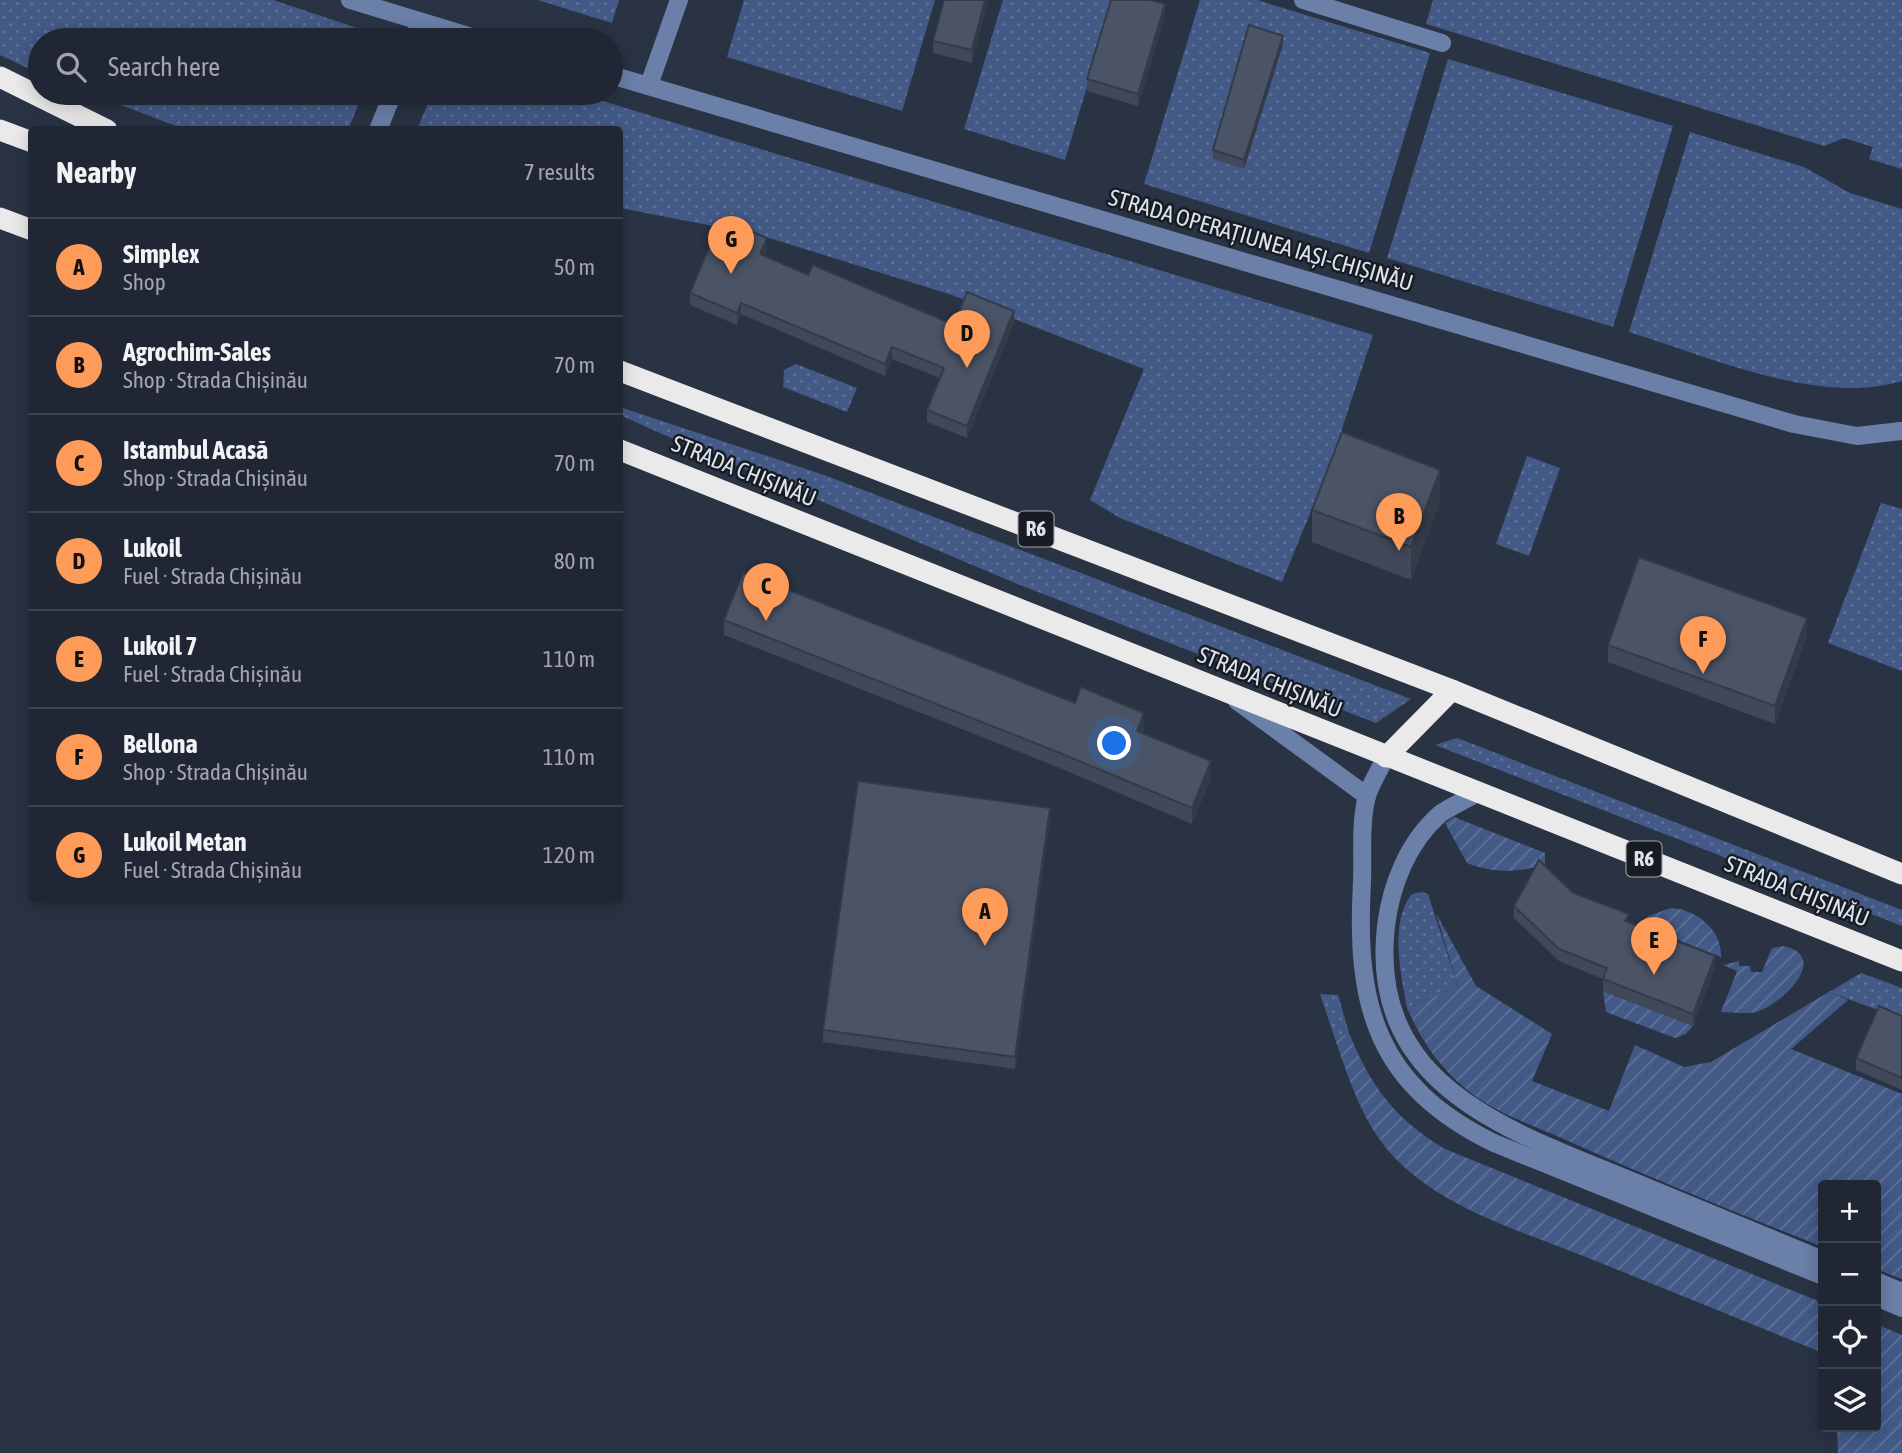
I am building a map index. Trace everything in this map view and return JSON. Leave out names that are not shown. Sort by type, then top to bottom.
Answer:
[{"type":"highway","points":[[0,77],[28,91]]},
{"type":"highway","points":[[57,105],[99,126]]},
{"type":"highway","points":[[0,130],[28,140]]},
{"type":"highway","points":[[0,218],[28,228]]},
{"type":"highway","name":"R6","points":[[623,372],[1452,690],[1902,874]]},
{"type":"highway","name":"STRADA CHIȘINĂU","points":[[623,451],[1902,961]]},
{"type":"highway","points":[[1386,757],[1452,690]]},
{"type":"street","points":[[350,0],[409,28]]},
{"type":"street","points":[[649,85],[679,0]]},
{"type":"street","points":[[1303,0],[1442,43]]},
{"type":"street","name":"STRADA OPERAȚIUNEA IAȘI-CHIȘINĂU","points":[[623,78],[1794,424],[1857,436],[1901,431]]},
{"type":"street","points":[[380,126],[388,105]]},
{"type":"street","points":[[1225,693],[1367,796]]},
{"type":"street","points":[[1386,757],[1367,796],[1360,907],[1367,997],[1380,1039],[1416,1090],[1451,1120],[1494,1143],[1818,1274]]},
{"type":"street","points":[[1477,793],[1441,814],[1414,844],[1399,872],[1388,912],[1387,982],[1403,1033],[1417,1056],[1457,1098],[1511,1131],[1818,1257]]},
{"type":"street","points":[[1881,1283],[1902,1292]]},
{"type":"street","points":[[1881,1299],[1902,1308]]},
{"type":"shaded area","points":[[0,0],[273,0],[357,28],[28,28],[28,68],[0,55]]},
{"type":"shaded area","points":[[538,0],[619,0],[612,23]]},
{"type":"shaded area","points":[[744,0],[935,0],[902,111],[727,57]]},
{"type":"shaded area","points":[[1003,0],[1113,0],[1065,160],[964,129]]},
{"type":"shaded area","points":[[1200,0],[1257,0],[1430,53],[1369,253],[1144,184]]},
{"type":"shaded area","points":[[1433,0],[1902,0],[1902,169],[1869,159],[1873,147],[1844,138],[1824,146],[1426,24]]},
{"type":"shaded area","points":[[1448,59],[1673,126],[1613,327],[1387,258]]},
{"type":"shaded area","points":[[121,105],[358,105],[350,126],[176,126]]},
{"type":"shaded area","points":[[427,105],[616,105],[1373,335],[1331,462],[1282,582],[1120,518],[1090,500],[1144,369],[952,295],[760,235],[623,209],[623,126],[419,126]]},
{"type":"shaded area","points":[[1690,132],[1804,167],[1850,193],[1902,209],[1902,381],[1870,387],[1801,383],[1729,365],[1629,332]]},
{"type":"shaded area","points":[[796,364],[857,388],[847,412],[783,387],[784,370]]},
{"type":"shaded area","points":[[623,408],[824,475],[1411,699],[1376,723],[1020,585],[623,416]]},
{"type":"shaded area","points":[[1527,456],[1560,468],[1529,556],[1496,544]]},
{"type":"shaded area","points":[[1881,503],[1902,509],[1902,671],[1828,643]]},
{"type":"shaded area","points":[[1457,738],[1902,910],[1902,926],[1435,745]]},
{"type":"shaded area","points":[[1454,817],[1545,853],[1545,865],[1506,871],[1467,863],[1445,823]]},
{"type":"shaded area","points":[[1412,894],[1428,894],[1458,986],[1407,1008],[1400,965],[1399,933],[1405,905]]},
{"type":"shaded area","points":[[1671,908],[1689,912],[1705,922],[1717,938],[1721,957],[1638,924],[1648,916]]},
{"type":"shaded area","points":[[1436,913],[1476,986],[1552,1034],[1532,1081],[1609,1111],[1635,1045],[1684,1067],[1711,1062],[1829,992],[1848,1000],[1791,1049],[1902,1094],[1902,1279],[1881,1271],[1881,1180],[1818,1180],[1818,1245],[1662,1182],[1489,1105],[1447,1072],[1418,1031],[1407,1008],[1458,986]]},
{"type":"shaded area","points":[[1783,946],[1797,951],[1803,959],[1803,969],[1790,990],[1759,1011],[1721,1012],[1737,971],[1723,965],[1739,961],[1739,966],[1750,966],[1751,972],[1762,972],[1772,948]]},
{"type":"shaded area","points":[[1861,973],[1902,988],[1902,1019],[1829,992]]},
{"type":"shaded area","points":[[1603,991],[1693,1026],[1686,1034],[1675,1038],[1606,1012]]},
{"type":"shaded area","points":[[1320,994],[1338,995],[1349,1033],[1335,1039]]},
{"type":"shaded area","points":[[1349,1033],[1366,1070],[1386,1100],[1412,1126],[1445,1149],[1818,1301],[1818,1351],[1510,1228],[1459,1205],[1436,1191],[1394,1157],[1374,1131],[1352,1087],[1335,1039]]},
{"type":"shaded area","points":[[1881,1326],[1902,1335],[1902,1453],[1838,1453],[1837,1432],[1881,1432]]},
{"type":"building","points":[[944,0],[985,0],[972,50],[933,41]]},
{"type":"building","points":[[1111,0],[1151,0],[1165,4],[1138,94],[1087,79]]},
{"type":"building","points":[[1249,25],[1283,36],[1244,160],[1213,150]]},
{"type":"building","points":[[721,219],[767,238],[760,254],[808,275],[813,265],[954,325],[967,292],[1014,311],[967,426],[927,410],[944,368],[892,347],[885,364],[741,303],[737,313],[690,293]]},
{"type":"building","points":[[1342,432],[1440,470],[1411,547],[1312,510]]},
{"type":"building","points":[[1639,557],[1807,618],[1775,706],[1608,645]]},
{"type":"building","points":[[743,572],[1075,703],[1081,687],[1144,713],[1137,731],[1211,761],[1192,808],[724,620]]},
{"type":"building","points":[[858,781],[1050,808],[1015,1057],[823,1030]]},
{"type":"building","points":[[1539,860],[1573,893],[1629,914],[1625,921],[1715,956],[1693,1014],[1603,979],[1607,968],[1559,949],[1514,906]]},
{"type":"building","points":[[1879,1006],[1902,1016],[1902,1078],[1856,1058]]},
{"type":"place","name":"Lukoil Metan","points":[[731,274]]},
{"type":"place","name":"Lukoil","points":[[967,368]]},
{"type":"place","name":"Agrochim-Sales","points":[[1399,551]]},
{"type":"place","name":"Istambul Acasă","points":[[766,621]]},
{"type":"place","name":"Bellona","points":[[1703,674]]},
{"type":"place","name":"Simplex","points":[[985,946]]},
{"type":"place","name":"Lukoil 7","points":[[1654,975]]}]
